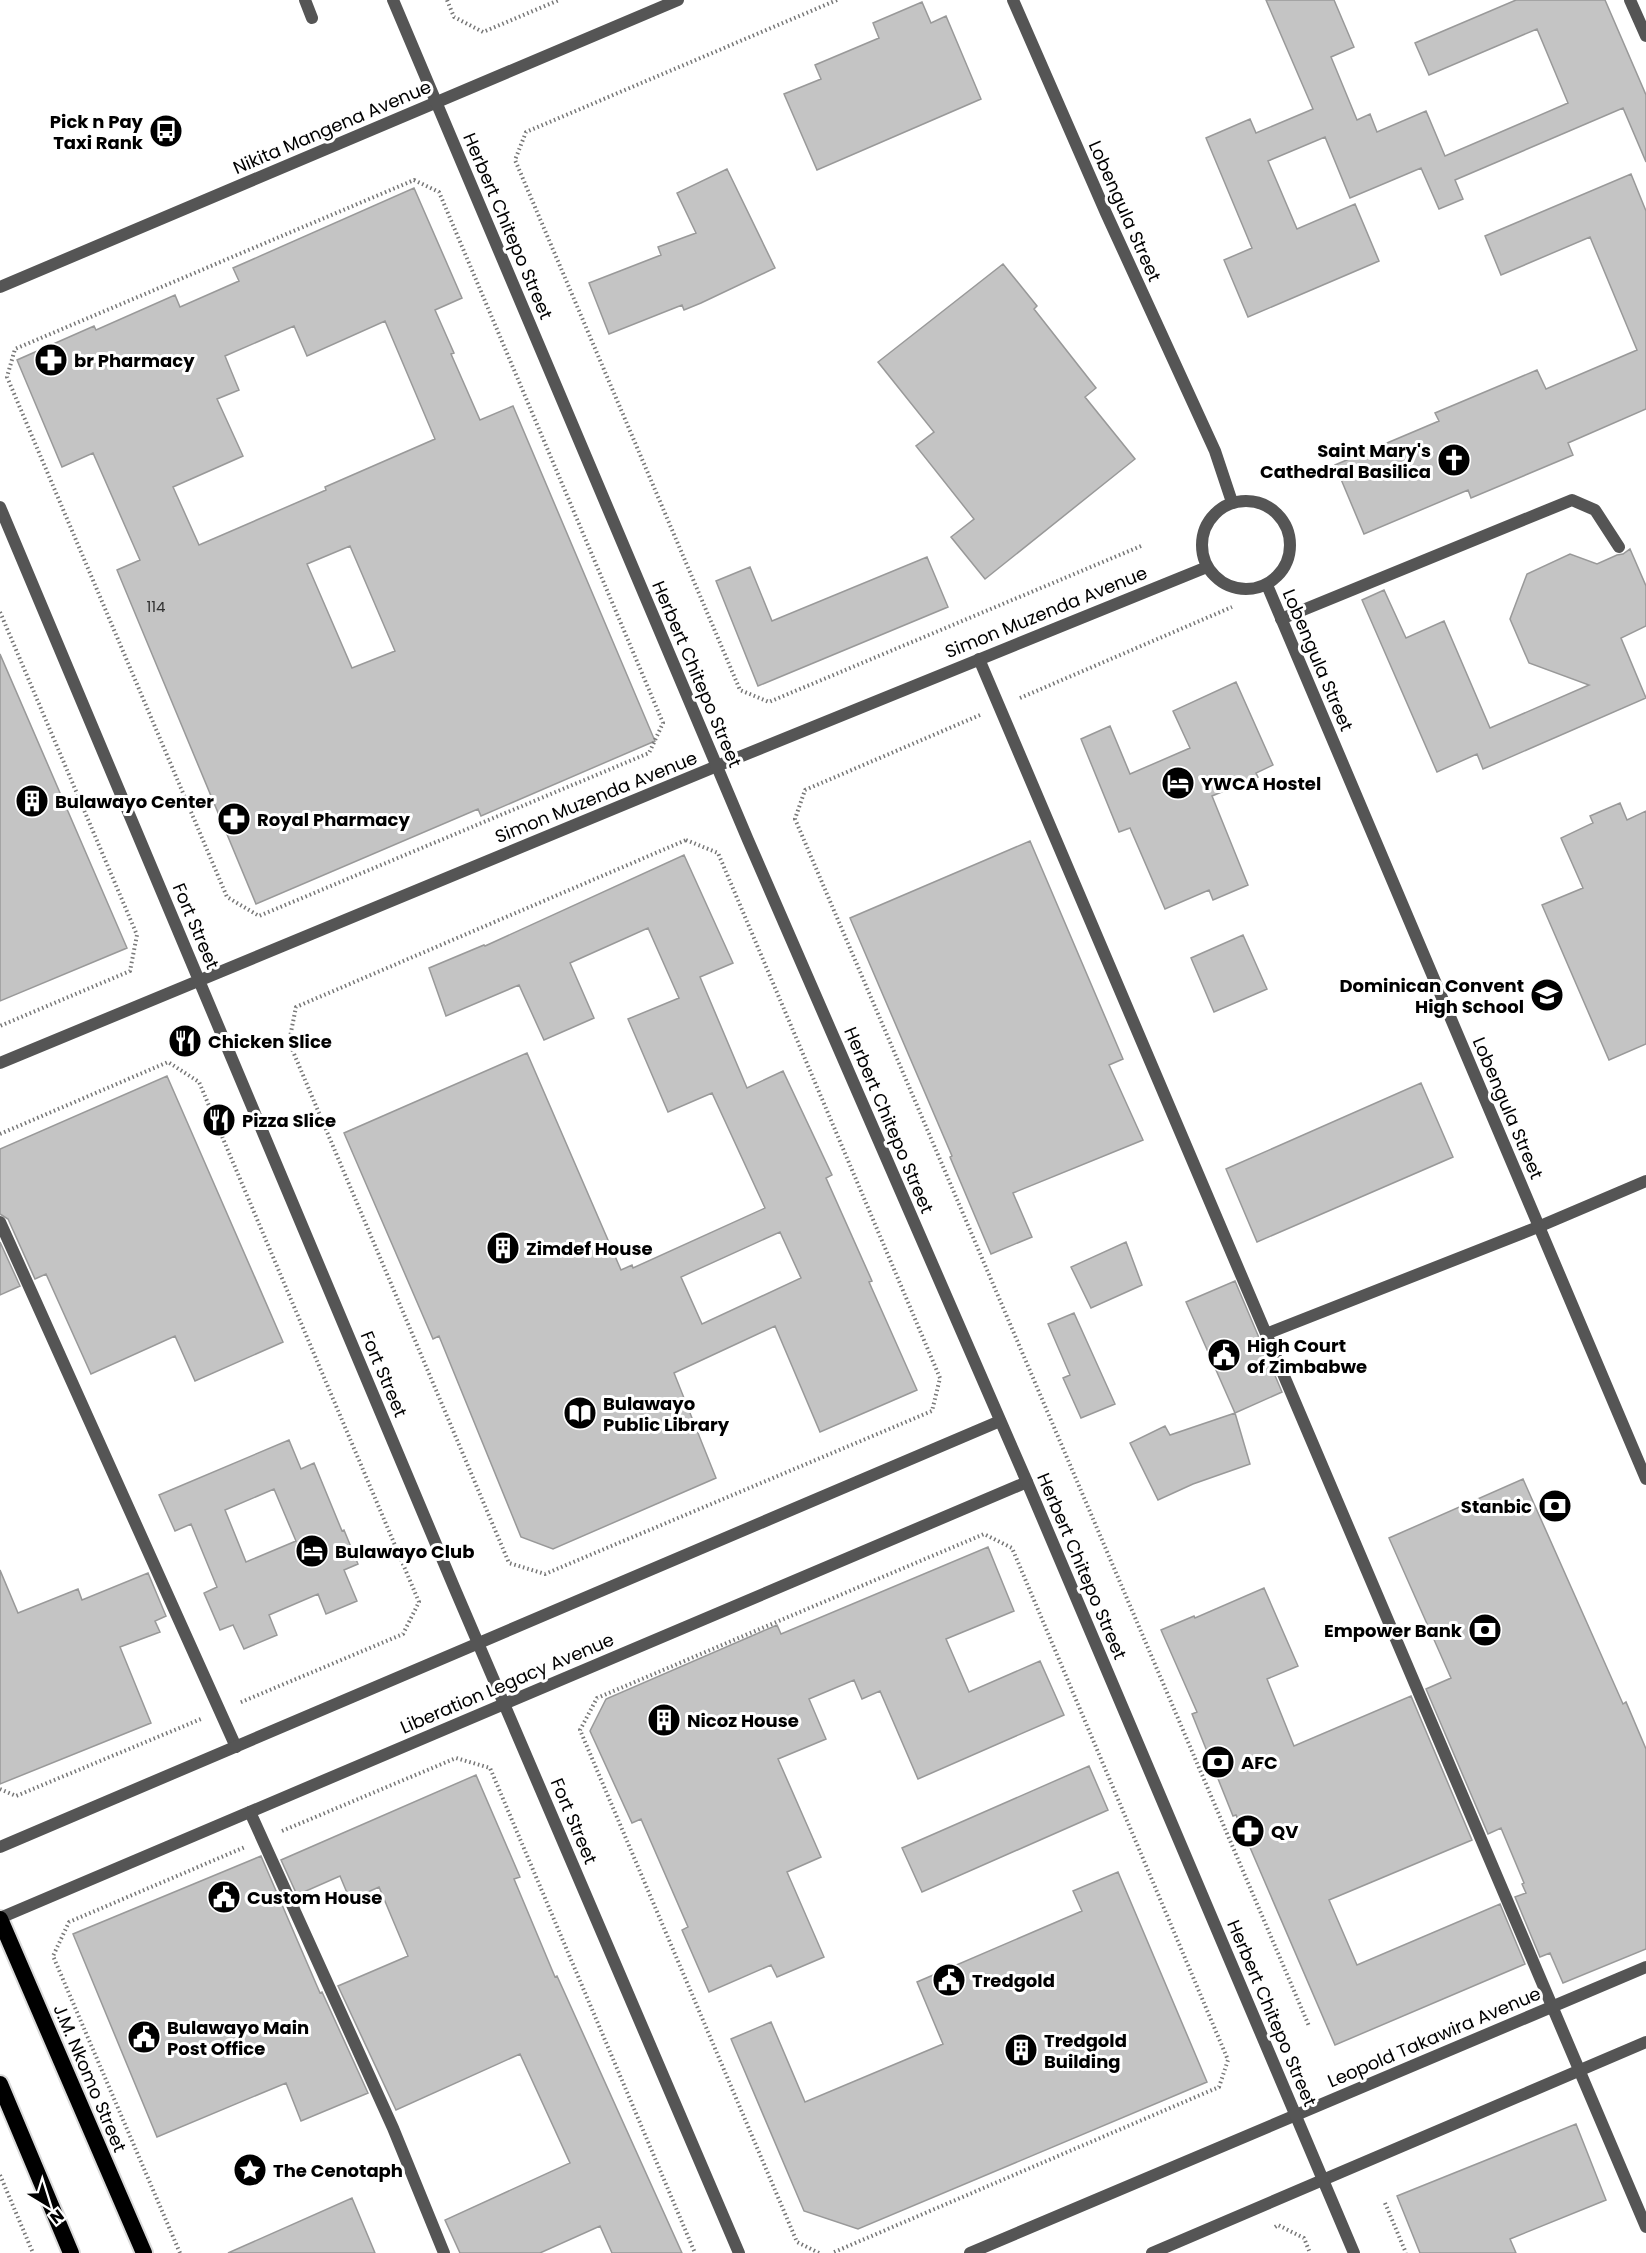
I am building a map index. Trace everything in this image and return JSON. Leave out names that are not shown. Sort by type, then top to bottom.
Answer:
[{"type":"highway","name":"J.M. Nkomo Street","points":[[0,1918],[144,2253]]},
{"type":"highway","points":[[0,2084],[71,2253]]},
{"type":"street","points":[[304,0],[312,18]]},
{"type":"street","name":"Herbert Chitepo Street","points":[[393,0],[717,766],[1028,1482],[1354,2253]]},
{"type":"street","name":"Nikita Mangena Avenue","points":[[0,287],[678,0]]},
{"type":"street","name":"Lobengula Street","points":[[1013,0],[1106,213],[1215,451],[1232,502],[1251,500],[1269,506],[1283,519],[1291,537],[1290,555],[1281,573],[1267,585],[1250,590],[1233,588],[1218,580],[1207,567]]},
{"type":"street","points":[[1630,0],[1646,36]]},
{"type":"street","points":[[1281,620],[1572,501],[1595,510],[1619,547]]},
{"type":"street","points":[[1207,567],[1202,548],[1204,529],[1215,513],[1232,502]]},
{"type":"street","name":"Fort Street","points":[[0,507],[478,1644],[739,2253]]},
{"type":"street","name":"Simon Muzenda Avenue","points":[[0,1063],[979,658],[1207,567]]},
{"type":"street","name":"Lobengula Street","points":[[1267,585],[1646,1479]]},
{"type":"street","points":[[979,658],[1646,2227]]},
{"type":"street","points":[[1266,1334],[1539,1227],[1646,1180]]},
{"type":"street","points":[[0,1222],[236,1747]]},
{"type":"street","points":[[0,1847],[1000,1421]]},
{"type":"street","name":"Liberation Legacy Avenue","points":[[0,1918],[1028,1482]]},
{"type":"street","points":[[250,1812],[393,2128],[444,2253]]},
{"type":"street","name":"Leopold Takawira Avenue","points":[[970,2253],[1646,1967]]},
{"type":"street","points":[[1152,2253],[1646,2042]]},
{"type":"path","points":[[447,0],[454,17],[483,32],[559,0]]},
{"type":"path","points":[[837,0],[526,132],[515,159],[740,690],[770,702],[1142,546]]},
{"type":"path","points":[[414,180],[439,192],[663,723],[649,753],[259,916],[228,897],[7,377],[15,349],[414,180]]},
{"type":"path","points":[[1232,607],[805,790],[795,819],[1309,2026]]},
{"type":"path","points":[[0,612],[137,935],[130,971],[0,1026]]},
{"type":"path","points":[[686,840],[718,853],[940,1378],[932,1411],[545,1574],[509,1563],[289,1042],[296,1008],[686,840]]},
{"type":"path","points":[[0,1134],[168,1062],[199,1082],[419,1602],[403,1634],[16,1796],[0,1789]]},
{"type":"path","points":[[819,2253],[797,2242],[580,1730],[597,1698],[984,1534],[1012,1548],[1228,2060],[1219,2087],[832,2253]]},
{"type":"path","points":[[180,2253],[53,1956],[69,1922],[456,1758],[490,1768],[695,2253]]},
{"type":"path","points":[[0,2175],[33,2253]]},
{"type":"path","points":[[1385,2203],[1406,2253]]},
{"type":"path","points":[[1267,2230],[1278,2225],[1304,2238],[1310,2253]]},
{"type":"building","points":[[1266,0],[1334,0],[1354,47],[1331,57],[1357,120],[1370,114],[1377,132],[1426,111],[1445,156],[1568,103],[1537,29],[1429,75],[1415,43],[1516,0],[1605,0],[1646,95],[1646,162],[1623,108],[1455,180],[1463,199],[1439,209],[1421,168],[1350,198],[1325,137],[1268,161],[1297,229],[1355,204],[1379,261],[1248,317],[1224,260],[1252,248],[1206,138],[1250,119],[1256,133],[1313,109]]},
{"type":"building","points":[[922,2],[931,23],[946,16],[981,99],[817,170],[784,94],[821,79],[815,65],[879,38],[873,23]]},
{"type":"building","points":[[727,169],[775,268],[684,310],[682,305],[609,334],[589,283],[661,255],[658,247],[696,233],[677,193]]},
{"type":"building","points":[[1631,174],[1646,211],[1646,409],[1568,443],[1573,455],[1471,498],[1468,490],[1364,534],[1335,465],[1439,421],[1435,413],[1537,370],[1546,389],[1637,350],[1590,237],[1501,275],[1485,236]]},
{"type":"building","points":[[414,188],[462,298],[435,310],[454,353],[451,354],[480,420],[513,406],[655,741],[481,816],[478,809],[256,904],[117,570],[140,560],[93,453],[62,467],[17,360],[94,326],[96,330],[175,295],[180,307],[239,281],[233,268]],"holes":[[[385,321],[435,439],[325,487],[326,490],[199,545],[173,487],[243,456],[217,399],[239,390],[225,356],[294,326],[307,356]],[[350,546],[395,651],[352,668],[307,564]]]},
{"type":"building","points":[[1003,264],[1037,306],[1034,309],[1096,388],[1085,397],[1135,459],[985,579],[951,537],[974,519],[916,446],[934,432],[878,362]]},
{"type":"building","points":[[1630,549],[1646,586],[1646,626],[1621,638],[1646,698],[1483,769],[1477,754],[1437,772],[1362,600],[1384,590],[1406,638],[1444,621],[1490,728],[1589,685],[1529,663],[1510,619],[1527,574],[1570,554],[1597,564]]},
{"type":"building","points":[[927,557],[948,607],[758,686],[716,581],[750,567],[772,621]]},
{"type":"building","name":"Bulawayo Center","points":[[0,654],[127,948],[0,1001]]},
{"type":"building","points":[[1236,682],[1273,765],[1256,773],[1258,777],[1212,796],[1248,885],[1213,900],[1209,890],[1165,909],[1130,828],[1119,832],[1081,739],[1110,726],[1130,774],[1190,748],[1173,711]]},
{"type":"building","points":[[1620,803],[1627,820],[1646,811],[1646,1044],[1609,1060],[1542,905],[1583,888],[1561,838],[1593,823],[1590,816]]},
{"type":"building","points":[[1030,841],[1123,1059],[1109,1065],[1143,1140],[1013,1193],[1032,1237],[991,1254],[950,1157],[952,1156],[850,918]]},
{"type":"building","points":[[684,855],[733,963],[700,977],[747,1088],[783,1071],[832,1175],[826,1178],[917,1390],[820,1432],[775,1326],[674,1373],[716,1478],[553,1549],[521,1537],[439,1336],[433,1339],[344,1133],[527,1053],[621,1270],[632,1265],[633,1268],[765,1208],[712,1093],[668,1112],[628,1019],[679,998],[648,928],[570,963],[594,1018],[544,1040],[519,985],[446,1016],[429,968],[485,946]],"holes":[[[780,1232],[801,1278],[702,1324],[681,1277]]]},
{"type":"building","points":[[1243,935],[1267,989],[1214,1012],[1191,958]]},
{"type":"building","points":[[167,1076],[283,1342],[195,1381],[175,1336],[91,1374],[46,1274],[35,1279],[8,1219],[0,1214],[0,1149]]},
{"type":"building","points":[[1421,1083],[1453,1157],[1257,1242],[1226,1169]]},
{"type":"building","points":[[0,1242],[20,1286],[0,1295]]},
{"type":"building","points":[[1126,1242],[1142,1285],[1091,1308],[1071,1267]]},
{"type":"building","points":[[1235,1281],[1282,1392],[1235,1413],[1186,1302]]},
{"type":"building","points":[[1074,1313],[1115,1404],[1081,1418],[1063,1378],[1070,1375],[1048,1324]]},
{"type":"building","points":[[1235,1413],[1250,1464],[1193,1484],[1158,1500],[1130,1443],[1165,1426],[1170,1435]]},
{"type":"building","name":"Bulawayo Club","points":[[289,1440],[301,1469],[314,1463],[342,1531],[344,1530],[358,1564],[344,1570],[357,1601],[326,1614],[318,1594],[269,1615],[277,1635],[244,1649],[233,1625],[220,1630],[204,1593],[217,1587],[191,1524],[175,1531],[159,1495]],"holes":[[[274,1489],[296,1541],[246,1562],[225,1510]]]},
{"type":"building","points":[[1523,1479],[1623,1704],[1626,1702],[1646,1749],[1646,1949],[1563,1983],[1550,1953],[1540,1957],[1515,1897],[1526,1893],[1522,1884],[1524,1883],[1501,1828],[1488,1834],[1426,1689],[1451,1678],[1389,1538]]},
{"type":"building","points":[[988,1547],[1014,1611],[946,1639],[969,1692],[1040,1661],[1064,1715],[918,1779],[880,1691],[862,1699],[854,1680],[809,1699],[826,1739],[778,1759],[821,1857],[787,1872],[824,1957],[777,1977],[771,1965],[709,1992],[682,1930],[688,1927],[641,1819],[632,1823],[590,1731],[606,1699],[777,1625],[781,1634]]},
{"type":"building","points":[[0,1570],[18,1613],[78,1589],[82,1600],[148,1573],[166,1616],[155,1621],[160,1632],[120,1647],[151,1723],[0,1784]]},
{"type":"building","points":[[1264,1588],[1298,1666],[1267,1679],[1294,1746],[1411,1696],[1472,1840],[1329,1900],[1357,1965],[1500,1904],[1525,1964],[1335,2045],[1236,1815],[1233,1816],[1192,1714],[1197,1712],[1161,1630]]},
{"type":"building","points":[[1089,1766],[1108,1810],[922,1892],[902,1848]]},
{"type":"building","points":[[476,1775],[520,1877],[514,1879],[555,1977],[557,1976],[682,2253],[612,2253],[600,2226],[540,2253],[460,2253],[445,2220],[570,2163],[520,2054],[396,2110],[338,1986],[408,1956],[379,1887],[350,1900],[340,1876],[297,1895],[281,1860]]},
{"type":"building","points":[[261,1856],[320,1993],[322,1992],[368,2093],[301,2121],[286,2083],[157,2137],[73,1934]]},
{"type":"building","name":"Tredgold Building","points":[[1118,1872],[1207,2082],[858,2229],[804,2211],[731,2039],[771,2022],[805,2102],[943,2044],[917,1982],[1082,1911],[1073,1891]]},
{"type":"building","points":[[1576,2124],[1606,2200],[1510,2239],[1516,2253],[1420,2253],[1397,2196]]},
{"type":"building","points":[[352,2198],[375,2253],[228,2253]]},
{"type":"place","name":"Pick n Pay Taxi Rank","points":[[166,131]]},
{"type":"place","name":"br Pharmacy","points":[[51,360]]},
{"type":"place","name":"Saint Mary's Cathedral Basilica","points":[[1454,460]]},
{"type":"place","name":"YWCA Hostel","points":[[1178,783]]},
{"type":"place","name":"Bulawayo Center","points":[[32,801]]},
{"type":"place","name":"Royal Pharmacy","points":[[234,819]]},
{"type":"place","name":"Dominican Convent High School","points":[[1547,995]]},
{"type":"place","name":"Chicken Slice","points":[[185,1041]]},
{"type":"place","name":"Pizza Slice","points":[[219,1120]]},
{"type":"place","name":"Zimdef House","points":[[503,1248]]},
{"type":"place","name":"High Court of Zimbabwe","points":[[1224,1355]]},
{"type":"place","name":"Bulawayo Public Library","points":[[580,1413]]},
{"type":"place","name":"Stanbic","points":[[1555,1506]]},
{"type":"place","name":"Bulawayo Club","points":[[312,1551]]},
{"type":"place","name":"Empower Bank","points":[[1485,1630]]},
{"type":"place","name":"Nicoz House","points":[[664,1720]]},
{"type":"place","name":"AFC","points":[[1218,1762]]},
{"type":"place","name":"QV","points":[[1248,1831]]},
{"type":"place","name":"Custom House","points":[[224,1897]]},
{"type":"place","name":"Tredgold","points":[[949,1980]]},
{"type":"place","name":"Bulawayo Main Post Office","points":[[144,2037]]},
{"type":"place","name":"Tredgold Building","points":[[1021,2050]]},
{"type":"place","name":"The Cenotaph","points":[[250,2170]]}]
